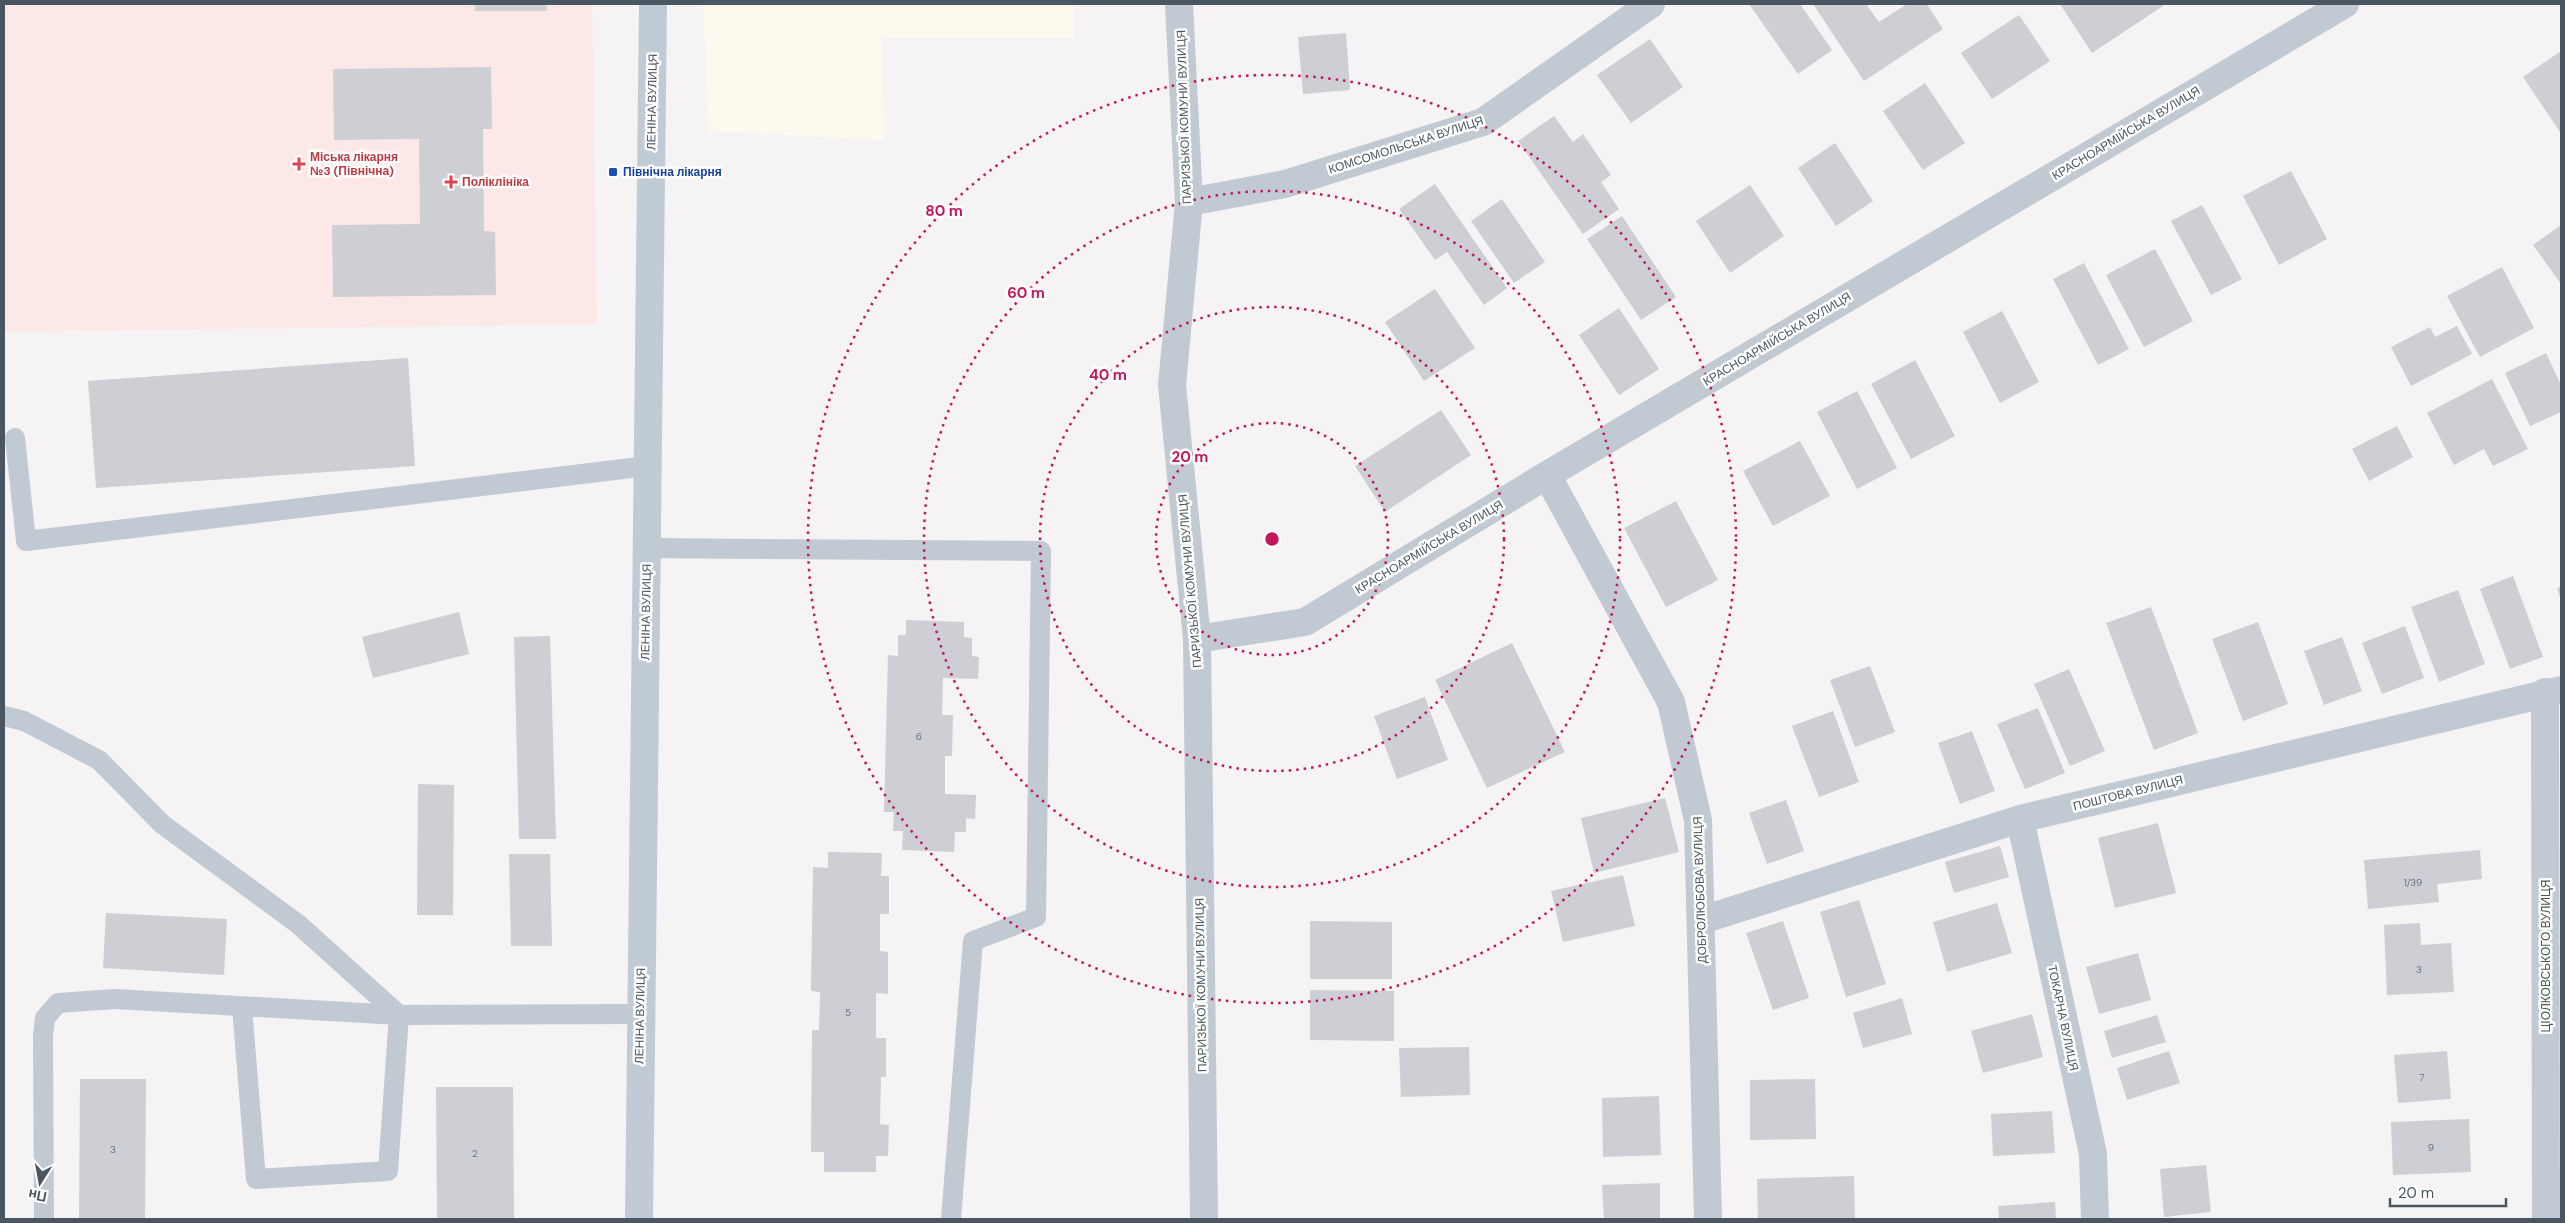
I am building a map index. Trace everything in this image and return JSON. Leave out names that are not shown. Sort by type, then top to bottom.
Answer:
[{"type":"main road","name":"ЛЕНІНА ВУЛИЦЯ","points":[[639,1219],[653,4]]},
{"type":"street","name":"ПАРИЗЬКОЇ КОМУНИ ВУЛИЦЯ","points":[[1179,4],[1189,202],[1172,385],[1197,639],[1204,1219]]},
{"type":"street","name":"КОМСОМОЛЬСЬКА ВУЛИЦЯ","points":[[1189,202],[1285,184],[1483,122],[1651,4]]},
{"type":"street","name":"КРАСНОАРМІЙСЬКА ВУЛИЦЯ","points":[[1197,639],[1305,622],[1547,476],[2345,4]]},
{"type":"street","name":"ДОБРОЛЮБОВА ВУЛИЦЯ","points":[[1547,476],[1671,702],[1698,820],[1708,1219]]},
{"type":"street","name":"ПОШТОВА ВУЛИЦЯ","points":[[1702,920],[2020,819],[2553,691]]},
{"type":"street","name":"ЦІОЛКОВСЬКОГО ВУЛИЦЯ","points":[[2546,1219],[2553,691]]},
{"type":"street","name":"ТОКАРНА ВУЛИЦЯ","points":[[2020,819],[2093,1154],[2095,1219]]},
{"type":"lane","points":[[15,438],[26,541],[648,466]]},
{"type":"lane","points":[[647,548],[1041,551],[1036,917],[973,941],[951,1219]]},
{"type":"lane","points":[[4,716],[24,721],[99,760],[162,824],[298,924],[399,1015]]},
{"type":"lane","points":[[44,1219],[43,1036],[45,1018],[58,1003],[115,999],[399,1015],[640,1014]]},
{"type":"lane","points":[[242,1007],[256,1179],[388,1170],[399,1015]]},
{"type":"shaded area","name":"Міська лікарня №3 (Північна)","points":[[4,4],[592,4],[597,324],[4,332]]},
{"type":"shaded area","points":[[703,4],[1073,4],[1074,38],[882,38],[884,140],[709,131]]},
{"type":"building","points":[[475,4],[547,4],[547,11],[475,11]]},
{"type":"building","points":[[1749,4],[1800,4],[1832,50],[1798,74]]},
{"type":"building","points":[[1813,4],[1866,4],[1879,22],[1907,4],[1927,4],[1943,29],[1864,81]]},
{"type":"building","points":[[2060,4],[2162,4],[2163,6],[2092,53]]},
{"type":"building","points":[[2019,15],[2050,61],[1992,99],[1961,53]]},
{"type":"building","points":[[1346,33],[1350,90],[1303,94],[1298,37]]},
{"type":"building","points":[[1650,39],[1683,87],[1631,123],[1597,75]]},
{"type":"building","points":[[2561,51],[2561,131],[2560,132],[2523,77]]},
{"type":"building","name":"Поліклініка","points":[[491,67],[492,129],[483,129],[484,231],[495,232],[496,295],[333,297],[332,225],[420,224],[419,139],[334,140],[333,69]]},
{"type":"building","points":[[1925,83],[1965,143],[1923,170],[1883,111]]},
{"type":"building","points":[[1554,116],[1573,142],[1583,134],[1611,175],[1601,182],[1619,209],[1583,234],[1518,141]]},
{"type":"building","points":[[1835,143],[1873,201],[1836,226],[1798,168]]},
{"type":"building","points":[[2291,171],[2327,239],[2279,265],[2243,196]]},
{"type":"building","points":[[1435,184],[1507,288],[1484,305],[1447,252],[1435,260],[1399,209]]},
{"type":"building","points":[[1750,185],[1784,236],[1730,273],[1696,221]]},
{"type":"building","points":[[1502,199],[1545,262],[1514,283],[1471,221]]},
{"type":"building","points":[[2202,205],[2242,279],[2211,295],[2171,221]]},
{"type":"building","points":[[1622,216],[1676,297],[1641,320],[1587,239]]},
{"type":"building","points":[[2561,225],[2561,284],[2533,245]]},
{"type":"building","points":[[2155,249],[2193,321],[2144,347],[2106,275]]},
{"type":"building","points":[[2084,263],[2129,349],[2098,365],[2053,279]]},
{"type":"building","points":[[2502,267],[2534,328],[2480,357],[2447,296]]},
{"type":"building","points":[[1435,289],[1475,348],[1424,381],[1385,322]]},
{"type":"building","points":[[1619,308],[1659,369],[1619,395],[1579,335]]},
{"type":"building","points":[[2002,311],[2039,382],[2000,403],[1963,332]]},
{"type":"building","points":[[2457,326],[2472,354],[2411,386],[2391,347],[2430,327],[2435,337]]},
{"type":"building","points":[[2546,353],[2561,385],[2561,412],[2530,426],[2505,373]]},
{"type":"building","points":[[408,358],[415,466],[96,488],[88,381]]},
{"type":"building","points":[[1915,360],[1955,436],[1911,459],[1871,384]]},
{"type":"building","points":[[2492,379],[2528,449],[2493,466],[2484,449],[2454,465],[2427,413]]},
{"type":"building","points":[[1857,391],[1897,468],[1857,489],[1817,412]]},
{"type":"building","points":[[1441,410],[1471,455],[1385,512],[1355,466]]},
{"type":"building","points":[[2397,426],[2413,457],[2369,481],[2352,449]]},
{"type":"building","points":[[1800,441],[1830,496],[1773,526],[1743,471]]},
{"type":"building","points":[[1676,501],[1718,580],[1666,607],[1624,528]]},
{"type":"building","points":[[2513,576],[2543,657],[2510,669],[2480,589]]},
{"type":"building","points":[[2561,586],[2561,600],[2557,588]]},
{"type":"building","points":[[2458,590],[2485,664],[2439,682],[2411,607]]},
{"type":"building","points":[[2151,607],[2198,733],[2154,750],[2106,623]]},
{"type":"building","points":[[459,612],[469,654],[373,678],[362,637]]},
{"type":"building","points":[[906,620],[964,622],[964,637],[972,638],[972,656],[979,657],[978,679],[943,678],[942,715],[953,715],[952,756],[945,756],[945,794],[976,795],[975,819],[966,818],[966,832],[955,832],[954,852],[902,850],[903,831],[893,831],[894,812],[884,812],[888,655],[898,656],[898,635],[906,635]]},
{"type":"building","points":[[2258,622],[2288,704],[2243,721],[2212,639]]},
{"type":"building","points":[[2405,626],[2424,678],[2382,694],[2362,643]]},
{"type":"building","points":[[550,636],[556,839],[519,839],[514,637]]},
{"type":"building","points":[[2342,637],[2362,691],[2324,705],[2304,651]]},
{"type":"building","points":[[1512,643],[1565,752],[1487,788],[1435,680]]},
{"type":"building","points":[[1870,666],[1895,732],[1855,747],[1830,680]]},
{"type":"building","points":[[2069,669],[2105,751],[2070,766],[2034,684]]},
{"type":"building","points":[[1425,697],[1448,760],[1397,779],[1374,716]]},
{"type":"building","points":[[2038,708],[2065,773],[2025,789],[1997,724]]},
{"type":"building","points":[[1833,711],[1859,782],[1819,797],[1792,726]]},
{"type":"building","points":[[1972,731],[1995,791],[1960,804],[1938,743]]},
{"type":"building","points":[[418,784],[454,785],[453,915],[417,915]]},
{"type":"building","points":[[1665,798],[1679,852],[1594,873],[1581,818]]},
{"type":"building","points":[[1786,800],[1804,851],[1767,864],[1749,813]]},
{"type":"building","points":[[2158,823],[2176,893],[2115,908],[2098,838]]},
{"type":"building","points":[[2000,846],[2009,877],[1954,893],[1945,862]]},
{"type":"building","points":[[2480,850],[2482,879],[2437,884],[2439,902],[2368,909],[2364,860]]},
{"type":"building","points":[[828,852],[882,853],[881,876],[889,876],[889,914],[880,914],[880,951],[888,952],[888,994],[876,993],[876,1038],[886,1038],[886,1077],[881,1077],[880,1124],[889,1125],[888,1156],[876,1156],[876,1172],[824,1172],[824,1152],[811,1152],[812,1030],[819,1030],[820,992],[811,991],[813,867],[828,868]]},
{"type":"building","points":[[509,854],[550,854],[552,946],[511,946]]},
{"type":"building","points":[[1623,875],[1635,926],[1563,942],[1551,891]]},
{"type":"building","points":[[1859,900],[1886,984],[1846,997],[1820,912]]},
{"type":"building","points":[[1997,903],[2012,953],[1947,972],[1933,922]]},
{"type":"building","points":[[106,913],[227,919],[224,975],[103,968]]},
{"type":"building","points":[[1310,921],[1392,922],[1392,979],[1310,979]]},
{"type":"building","points":[[1783,921],[1809,998],[1773,1010],[1746,933]]},
{"type":"building","points":[[2420,923],[2421,945],[2451,943],[2454,992],[2387,995],[2384,925]]},
{"type":"building","points":[[2138,953],[2151,1000],[2099,1014],[2086,967]]},
{"type":"building","points":[[1310,990],[1394,991],[1394,1041],[1310,1040]]},
{"type":"building","points":[[1902,998],[1912,1034],[1863,1048],[1853,1013]]},
{"type":"building","points":[[2032,1014],[2043,1057],[1983,1073],[1971,1031]]},
{"type":"building","points":[[2157,1015],[2166,1042],[2112,1058],[2104,1031]]},
{"type":"building","points":[[1469,1047],[1470,1095],[1401,1097],[1399,1048]]},
{"type":"building","points":[[2169,1051],[2180,1083],[2127,1100],[2117,1068]]},
{"type":"building","points":[[2447,1051],[2451,1099],[2398,1103],[2394,1055]]},
{"type":"building","points":[[80,1079],[146,1079],[145,1219],[79,1219]]},
{"type":"building","points":[[1815,1079],[1816,1139],[1750,1140],[1750,1080]]},
{"type":"building","points":[[436,1087],[513,1087],[514,1219],[437,1219]]},
{"type":"building","points":[[1659,1096],[1661,1155],[1603,1157],[1602,1098]]},
{"type":"building","points":[[2052,1111],[2055,1153],[1993,1156],[1991,1114]]},
{"type":"building","points":[[2469,1119],[2471,1172],[2393,1175],[2391,1122]]},
{"type":"building","points":[[2206,1165],[2211,1212],[2164,1217],[2160,1169]]},
{"type":"building","points":[[1854,1176],[1855,1219],[1758,1219],[1757,1179]]},
{"type":"building","points":[[1660,1183],[1660,1219],[1604,1219],[1602,1185]]},
{"type":"building","points":[[2055,1202],[2056,1219],[1999,1219],[1998,1206]]},
{"type":"place","name":"Міська лікарня №3 (Північна)","points":[[299,164]]},
{"type":"place","name":"Північна лікарня","points":[[613,172]]},
{"type":"place","name":"Поліклініка","points":[[451,182]]}]
